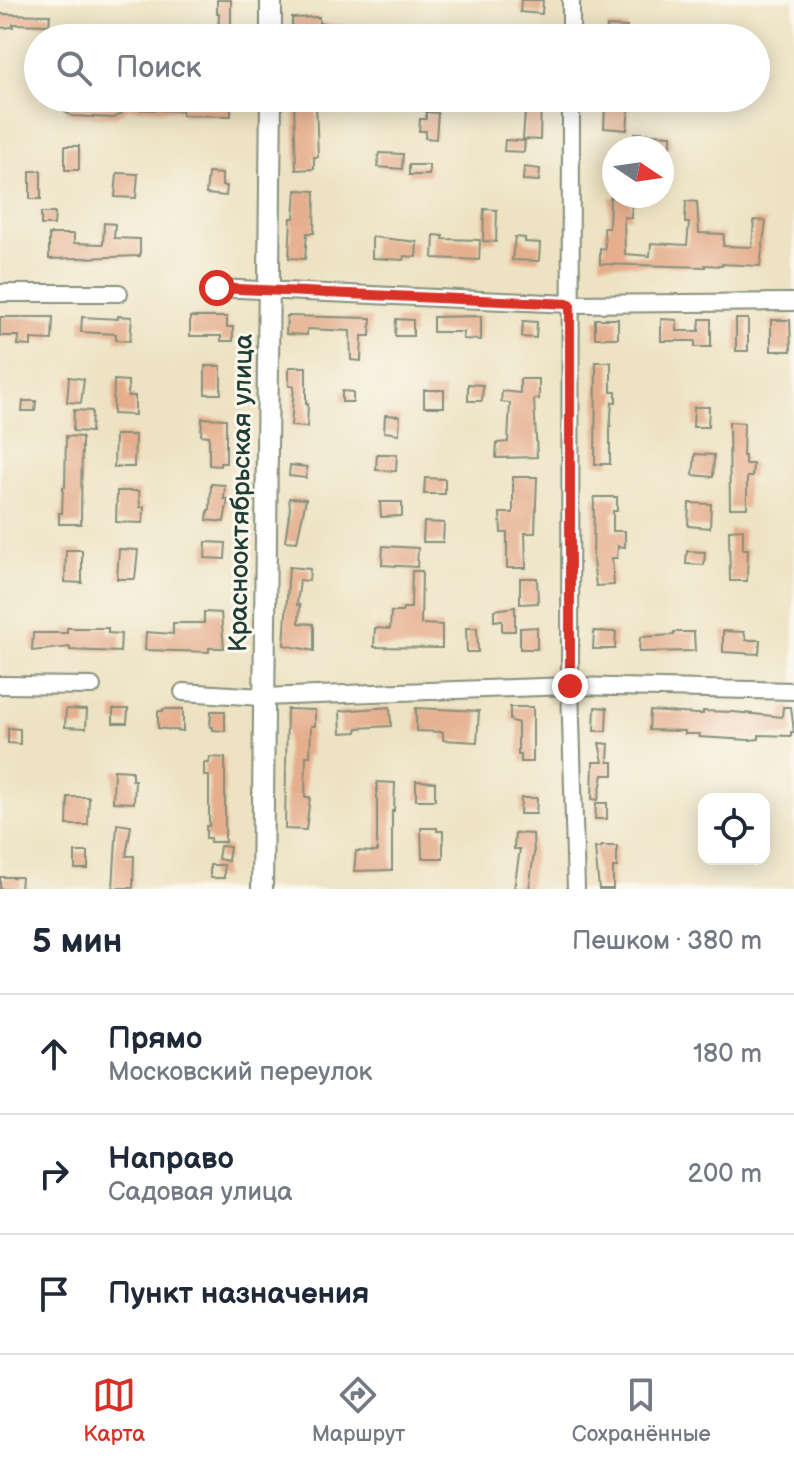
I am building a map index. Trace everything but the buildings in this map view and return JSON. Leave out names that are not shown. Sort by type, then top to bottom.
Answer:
[{"type":"main road","points":[[271,0],[271,24]]},
{"type":"main road","name":"Краснооктябрьская улица","points":[[262,889],[271,112]]},
{"type":"street","points":[[571,0],[571,24]]},
{"type":"street","points":[[571,112],[570,686],[576,889]]},
{"type":"street","points":[[217,288],[570,304],[794,302]]},
{"type":"street","points":[[0,293],[119,293]]},
{"type":"street","points":[[0,685],[92,686]]},
{"type":"street","points":[[183,692],[262,697],[570,686],[794,691]]},
{"type":"route","points":[[217,288],[570,304],[570,686]]}]
